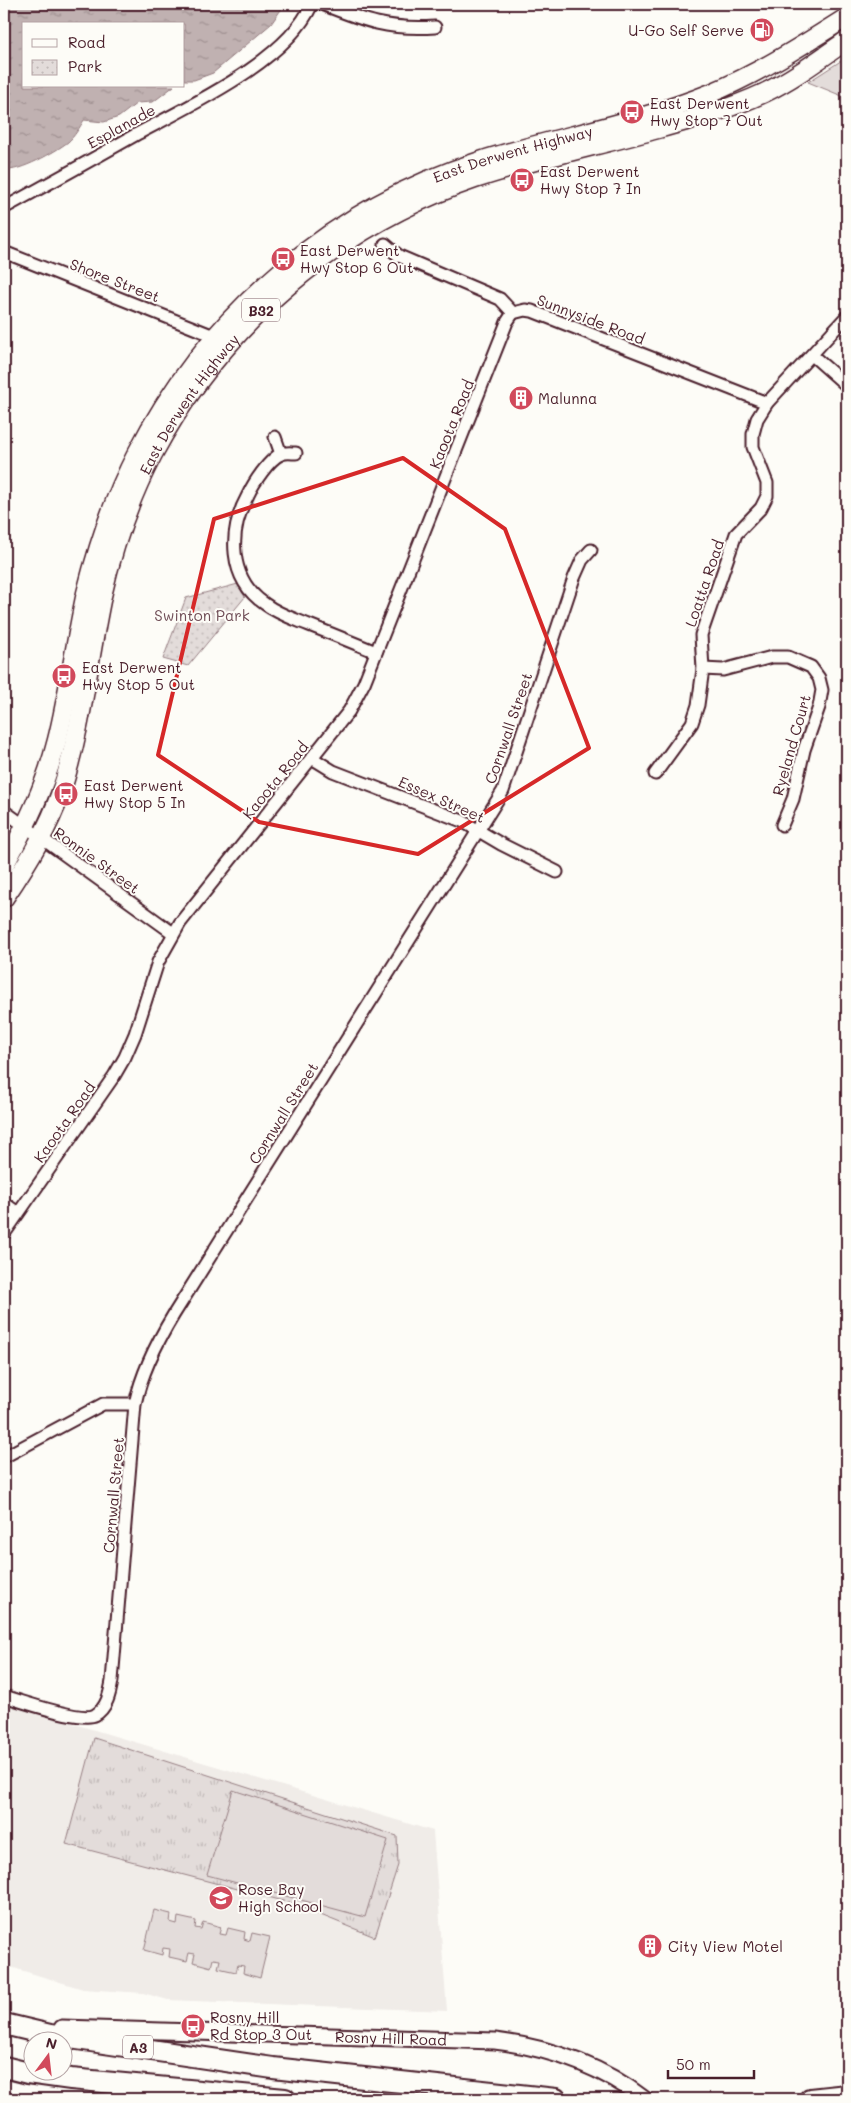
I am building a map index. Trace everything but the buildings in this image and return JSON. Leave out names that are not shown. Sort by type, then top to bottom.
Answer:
[{"type":"highway","name":"A3","points":[[4,2023],[50,2035],[273,2068],[556,2099]]},
{"type":"highway","points":[[4,2036],[22,2041]]},
{"type":"highway","name":"A3","points":[[72,2050],[146,2059],[273,2068]]},
{"type":"highway","points":[[4,2067],[71,2079],[285,2099]]},
{"type":"highway","points":[[810,2099],[847,2096]]},
{"type":"main road","name":"East Derwent Highway","points":[[4,866],[26,825],[40,793],[57,741],[86,594],[98,549],[124,477],[149,428],[183,377],[214,336],[248,301],[297,258],[351,220],[401,192],[477,162],[674,107],[753,74],[847,17]]},
{"type":"main road","name":"East Derwent Highway","points":[[4,898],[42,838],[60,795],[80,720],[102,594],[128,510],[154,453],[178,413],[210,367],[246,324],[286,287],[330,253],[362,232],[420,201],[477,178],[720,111],[763,93],[817,61],[847,40]]},
{"type":"main road","points":[[806,43],[817,61]]},
{"type":"main road","points":[[753,74],[763,93]]},
{"type":"main road","name":"Rosny Hill Road","points":[[4,2023],[112,2031],[495,2041],[554,2052],[591,2066],[608,2074],[644,2099]]},
{"type":"street","name":"Esplanade","points":[[4,208],[235,78],[285,42],[303,20],[312,4]]},
{"type":"street","points":[[322,4],[379,25],[416,28],[435,26]]},
{"type":"street","name":"Sunnyside Road","points":[[385,244],[399,256],[500,299],[513,313],[525,310],[532,311],[767,403]]},
{"type":"street","name":"Shore Street","points":[[4,252],[214,336]]},
{"type":"street","name":"Kaoota Road","points":[[4,1234],[114,1076],[125,1057],[158,962],[173,933],[349,711],[364,682],[507,322],[513,313]]},
{"type":"street","name":"Loatta Road","points":[[655,774],[692,723],[698,705],[703,669],[701,635],[736,534],[761,508],[767,496],[767,484],[753,447],[753,434],[757,419],[767,403],[847,316]]},
{"type":"street","points":[[812,355],[847,386]]},
{"type":"street","points":[[275,437],[281,454]]},
{"type":"street","points":[[296,453],[281,454],[261,474],[253,486],[237,521],[234,553],[241,576],[255,597],[276,612],[376,652]]},
{"type":"street","name":"Cornwall Street","points":[[4,1696],[70,1715],[94,1716],[102,1710],[108,1698],[112,1681],[135,1404],[139,1383],[158,1340],[504,791],[574,578],[582,560],[591,550]]},
{"type":"street","name":"Ryeland Court","points":[[703,669],[723,670],[772,658],[788,657],[811,667],[819,678],[822,690],[819,706],[804,750],[793,799],[782,825]]},
{"type":"street","name":"Essex Street","points":[[312,758],[333,771],[440,811],[558,872]]},
{"type":"street","name":"Ronnie Street","points":[[4,810],[173,933]]},
{"type":"street","points":[[4,1203],[18,1213]]},
{"type":"street","points":[[4,1457],[103,1404],[135,1404]]},
{"type":"highlighted area","points":[[403,458],[505,529],[589,748],[418,854],[259,822],[158,755],[214,519]]},
{"type":"shaded area","name":"Rose Bay High School","points":[[4,1703],[433,1831],[447,2011],[168,2000],[143,1993],[83,1989],[4,1965]]},
{"type":"green space","points":[[847,57],[847,98],[808,82]]},
{"type":"green space","name":"Swinton Park","points":[[238,584],[245,597],[188,666],[163,659],[186,598]]},
{"type":"green space","points":[[94,1738],[397,1836],[398,1865],[375,1937],[291,1903],[66,1844]]},
{"type":"green space","points":[[233,1790],[388,1840],[365,1917],[207,1875]]},
{"type":"green space","points":[[154,1910],[171,1914],[170,1922],[177,1924],[178,1917],[196,1921],[195,1928],[201,1929],[203,1922],[221,1927],[219,1934],[226,1935],[228,1928],[245,1932],[244,1939],[250,1941],[252,1933],[270,1937],[260,1978],[243,1973],[244,1966],[238,1965],[236,1972],[218,1968],[220,1960],[213,1959],[211,1967],[193,1962],[195,1954],[189,1953],[187,1961],[169,1957],[170,1949],[163,1948],[162,1955],[144,1950]]},
{"type":"water","points":[[4,4],[285,4],[271,24],[213,73],[194,80],[185,80],[185,22],[22,22],[22,88],[171,88],[153,102],[137,103],[119,117],[104,122],[84,120],[70,140],[55,151],[28,165],[4,170]]},
{"type":"place","name":"U-Go Self Serve","points":[[762,30]]},
{"type":"place","name":"East Derwent Hwy Stop 7 Out","points":[[632,112]]},
{"type":"place","name":"East Derwent Hwy Stop 7 In","points":[[522,180]]},
{"type":"place","name":"East Derwent Hwy Stop 6 Out","points":[[283,259]]},
{"type":"place","name":"Malunna","points":[[521,398]]},
{"type":"place","name":"East Derwent Hwy Stop 5 Out","points":[[64,676]]},
{"type":"place","name":"East Derwent Hwy Stop 5 In","points":[[66,794]]},
{"type":"place","name":"Rose Bay High School","points":[[221,1898]]},
{"type":"place","name":"City View Motel","points":[[650,1946]]},
{"type":"place","name":"Rosny Hill Rd Stop 3 Out","points":[[193,2026]]}]
